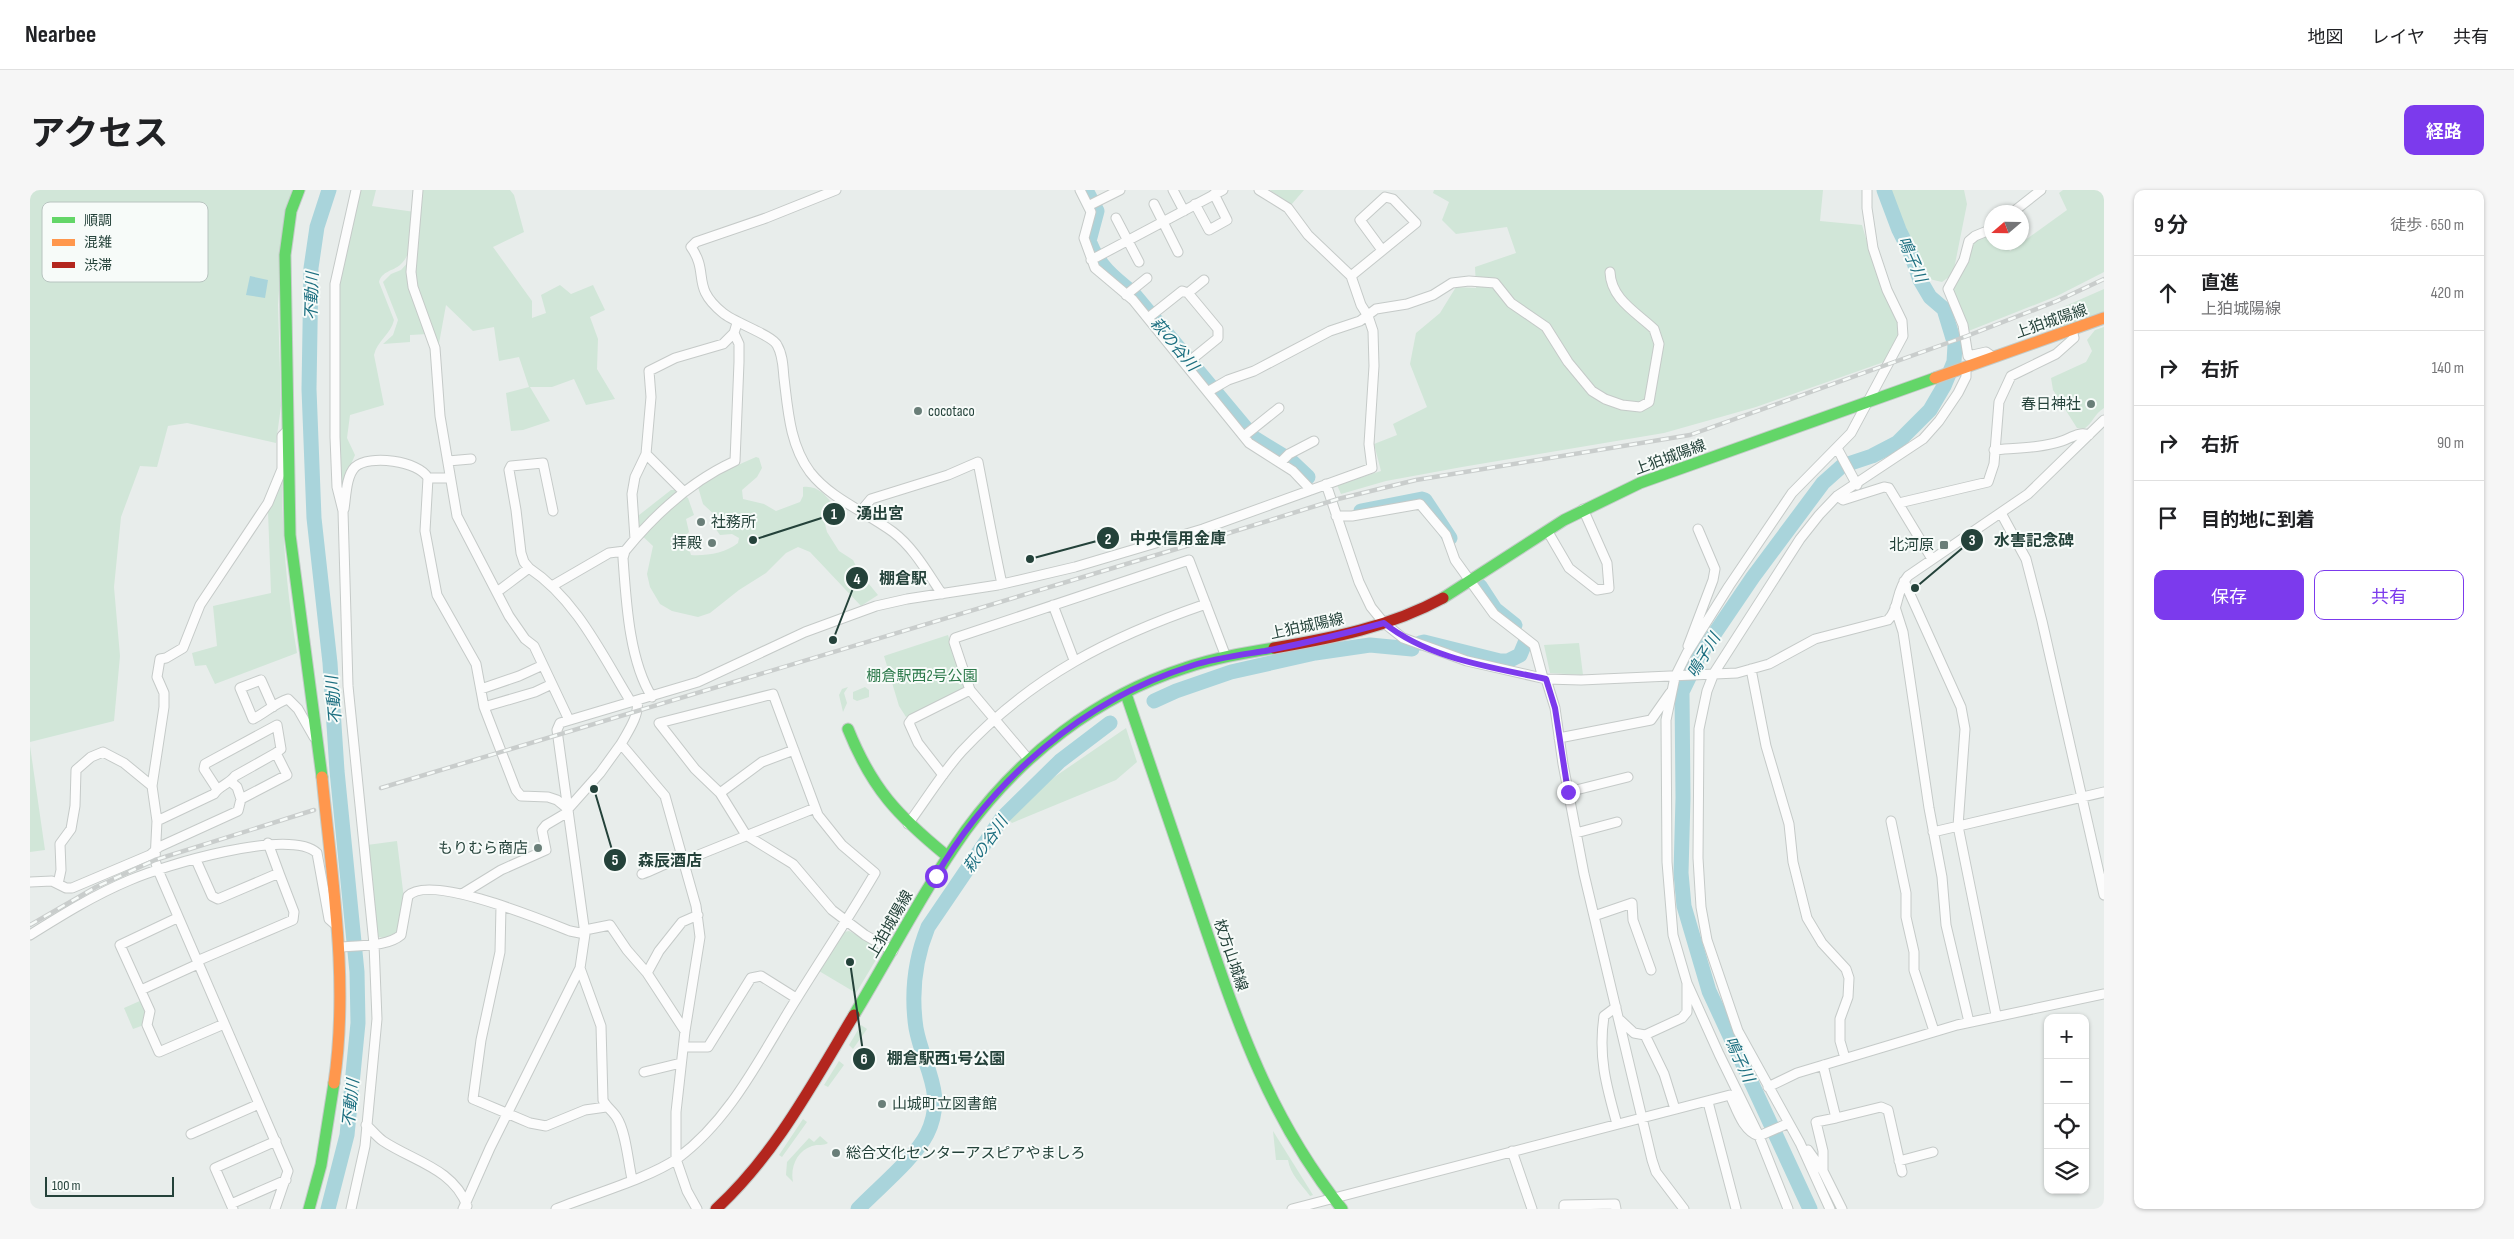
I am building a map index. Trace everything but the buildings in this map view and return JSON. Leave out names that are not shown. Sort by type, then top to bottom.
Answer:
[{"type":"main road","points":[[299,190],[291,211],[285,255],[290,534],[318,744],[340,947],[338,1054],[322,1165],[309,1209]]},
{"type":"main road","name":"上狛城陽線","points":[[716,1209],[749,1177],[773,1146],[948,856],[992,798],[1029,760],[1087,716],[1126,694],[1190,666],[1226,657],[1332,637],[1384,623],[1426,608],[1583,509],[1640,483],[2104,318]]},
{"type":"main road","name":"枚方山城線","points":[[1126,694],[1258,1073],[1294,1145],[1342,1209]]},
{"type":"main road","points":[[848,729],[870,778],[884,798],[908,824],[948,856]]},
{"type":"street","points":[[350,1209],[361,1166],[377,1018],[348,686],[343,512],[337,487],[335,437],[335,284],[356,190]]},
{"type":"street","points":[[418,190],[411,272],[413,287],[435,348],[440,416],[457,516],[509,616],[525,639],[534,646],[570,720]]},
{"type":"street","points":[[652,697],[641,677],[629,617],[623,558],[625,551],[684,492],[710,473],[735,461],[739,344],[735,328],[706,296],[700,282],[698,259],[691,247],[696,242],[766,218],[836,190]]},
{"type":"street","points":[[1080,190],[1091,204],[1091,212],[1084,238],[1104,278],[1128,292],[1151,316],[1248,434],[1258,450],[1284,459],[1311,490]]},
{"type":"street","points":[[1091,204],[1120,190]]},
{"type":"street","points":[[1173,190],[1184,211]]},
{"type":"street","points":[[465,1207],[508,1112],[580,968],[585,932],[557,730],[560,723],[698,682],[805,632],[864,610],[907,599],[1002,584],[1074,567],[1203,529],[1372,468],[1369,444],[1374,366],[1373,331],[1368,316],[1361,305],[1351,276],[1308,235],[1288,208],[1259,190]]},
{"type":"street","points":[[1687,653],[1729,586],[1792,493],[1838,451],[1851,433],[1866,402],[1901,341],[1904,330],[1902,321],[1887,290],[1873,248],[1867,208],[1867,190]]},
{"type":"street","points":[[2022,205],[2041,190]]},
{"type":"street","points":[[1094,258],[1127,240],[1163,222],[1196,204],[1219,192],[1227,220],[1209,230],[1196,204]]},
{"type":"street","points":[[1351,276],[1416,223],[1393,199],[1385,198],[1360,220],[1382,250]]},
{"type":"street","points":[[1154,204],[1178,252]]},
{"type":"street","points":[[1116,218],[1139,262]]},
{"type":"street","points":[[1984,232],[1969,241],[1964,260],[1948,289],[1963,325],[1968,356],[1986,352],[1993,357]]},
{"type":"street","points":[[1212,389],[1228,380],[1254,371],[1330,331],[1360,321],[1376,309],[1407,304],[1433,295],[1452,282],[1469,281],[1496,283],[1511,303],[1546,326],[1568,362],[1592,391],[1605,399],[1622,405],[1640,407],[1648,402],[1659,344],[1658,335],[1654,329],[1616,295],[1612,287],[1610,272]]},
{"type":"street","points":[[1128,292],[1147,278]]},
{"type":"street","points":[[1188,293],[1204,280]]},
{"type":"street","points":[[1151,316],[1182,291],[1188,293],[1218,329],[1218,338],[1189,362]]},
{"type":"street","points":[[635,539],[632,494],[635,477],[646,454],[651,396],[649,371],[675,358],[723,344],[735,328]]},
{"type":"street","points":[[735,328],[768,336],[777,344],[782,362],[790,421],[803,461],[826,489],[892,531],[905,543],[942,594]]},
{"type":"street","points":[[1899,503],[1988,482],[1994,464],[1998,402],[2012,376],[2056,354],[2069,344],[2074,338],[2072,329]]},
{"type":"street","points":[[1842,1209],[1823,1171],[1800,1143],[1788,1124],[1738,1031],[1707,940],[1701,907],[1698,858],[1699,728],[1711,673],[1800,539],[1837,496],[1923,439],[1939,421],[1958,393],[1966,377],[1966,366]]},
{"type":"street","points":[[1248,434],[1279,408]]},
{"type":"street","points":[[1326,484],[1359,582],[1371,607],[1384,623],[1403,638],[1437,652],[1545,679],[1737,673],[1769,664],[1815,640],[1885,622],[1891,617],[1897,594],[1904,581],[1932,559],[2028,494],[2089,434],[2102,425]]},
{"type":"street","points":[[275,1209],[288,1170],[177,918],[158,870],[155,850],[157,821],[152,786],[164,707],[164,693],[157,677],[160,659],[166,658],[183,648],[200,605],[268,503],[282,469],[282,436],[287,430]]},
{"type":"street","points":[[1994,450],[2035,446],[2061,441],[2078,434],[2089,434]]},
{"type":"street","points":[[1284,459],[1314,441]]},
{"type":"street","points":[[1838,451],[1856,482]]},
{"type":"street","points":[[646,454],[684,492]]},
{"type":"street","points":[[448,461],[471,459]]},
{"type":"street","points":[[343,512],[350,476],[354,468],[362,464],[376,461],[412,464],[428,478],[450,478]]},
{"type":"street","points":[[861,512],[871,499],[948,475],[978,462],[1002,584]]},
{"type":"street","points":[[462,894],[501,870],[546,850],[542,830],[546,825],[568,810],[600,772],[621,744],[632,723],[638,705],[634,702],[589,629],[552,586],[524,562],[521,553],[509,470],[511,466],[543,463],[553,511]]},
{"type":"street","points":[[428,478],[425,531],[437,595],[472,656],[484,707],[516,790],[521,796],[548,797],[558,800],[568,810]]},
{"type":"street","points":[[1837,496],[1843,500],[1884,487],[1889,488],[1932,559]]},
{"type":"street","points":[[1336,516],[1352,516],[1420,504],[1446,535],[1455,560],[1494,614],[1534,645],[1555,708],[1568,792],[1594,916],[1656,1172],[1684,1209]]},
{"type":"street","points":[[1548,532],[1569,568],[1597,590],[1609,588],[1607,563],[1583,509]]},
{"type":"street","points":[[2001,513],[2026,559],[2042,621],[2104,895]]},
{"type":"street","points":[[1698,530],[1715,569],[1713,580],[1690,640],[1687,653],[1670,693],[1665,739],[1667,862],[1673,935],[1687,983],[1718,1054],[1761,1135],[1788,1209]]},
{"type":"street","points":[[552,586],[566,576],[609,553],[625,551]]},
{"type":"street","points":[[1029,760],[970,690],[954,642],[955,638],[1189,560],[1226,657]]},
{"type":"street","points":[[497,592],[529,568]]},
{"type":"street","points":[[1904,581],[1961,707],[1966,729],[1958,826],[1996,1015]]},
{"type":"street","points":[[908,824],[961,753],[1020,698],[1074,660],[1131,632],[1206,604]]},
{"type":"street","points":[[1052,605],[1074,660]]},
{"type":"street","points":[[1895,607],[1903,632],[1933,832],[1942,877],[1951,953],[1969,1022]]},
{"type":"street","points":[[481,688],[519,676],[543,665]]},
{"type":"street","points":[[1751,669],[1766,746],[1789,824],[1793,862],[1807,918],[1822,943],[1846,969],[1849,978],[1848,997],[1840,1019],[1840,1041],[1845,1058]]},
{"type":"street","points":[[484,707],[535,692],[552,684]]},
{"type":"street","points":[[943,775],[918,743],[909,723],[912,719],[970,690]]},
{"type":"street","points":[[1559,738],[1651,720],[1666,696],[1670,693]]},
{"type":"street","points":[[556,1209],[632,1179],[676,1159],[709,1130],[726,1109],[796,998],[847,922],[875,873],[842,845],[825,826],[815,808],[773,694],[659,723],[695,769],[720,793],[746,835],[794,864],[832,910],[847,922],[892,951]]},
{"type":"street","points":[[273,707],[277,702],[288,699],[298,710],[318,744]]},
{"type":"street","points":[[157,821],[214,794],[217,789],[230,782],[235,776],[276,753],[281,749],[282,744],[277,725],[205,764],[204,769],[217,789]]},
{"type":"street","points":[[621,744],[665,796],[684,858],[698,915],[700,937],[685,1031],[676,1112],[676,1159],[687,1191],[697,1209]]},
{"type":"street","points":[[720,793],[762,762],[794,750]]},
{"type":"street","points":[[58,884],[60,844],[71,829],[75,806],[76,770],[91,757],[103,752],[124,763],[152,786]]},
{"type":"street","points":[[30,882],[44,880],[72,888],[150,855],[155,850],[238,811],[242,800],[287,774],[276,753]]},
{"type":"street","points":[[1568,792],[1628,777]]},
{"type":"street","points":[[230,782],[237,787],[242,800]]},
{"type":"street","points":[[1933,832],[2104,792]]},
{"type":"street","points":[[642,874],[684,858],[691,858],[815,808]]},
{"type":"street","points":[[1892,821],[1906,893],[1906,917],[1914,952],[1914,970],[1934,1031]]},
{"type":"street","points":[[1576,832],[1617,822]]},
{"type":"street","points":[[30,935],[82,902],[131,879],[196,860],[268,844],[302,845],[317,853],[330,918],[337,926]]},
{"type":"street","points":[[141,990],[197,962],[293,920],[294,912],[268,844]]},
{"type":"street","points":[[196,860],[212,896],[216,899],[278,873]]},
{"type":"street","points":[[340,947],[372,944],[396,939],[401,935],[408,896],[412,891],[425,888],[462,894],[570,931],[585,932],[610,925],[627,950],[647,973],[685,1031]]},
{"type":"street","points":[[1594,916],[1632,902],[1633,920],[1651,970]]},
{"type":"street","points":[[501,906],[500,952],[481,1040],[473,1099],[508,1112],[530,1123],[546,1126],[585,1110],[606,1107]]},
{"type":"street","points":[[647,973],[659,951],[682,922],[698,915]]},
{"type":"street","points":[[177,918],[120,945],[150,1011],[147,1025],[159,1052],[224,1024]]},
{"type":"street","points":[[580,968],[602,1026],[603,1100],[606,1107],[617,1117],[622,1128],[632,1179]]},
{"type":"street","points":[[684,1047],[708,1046],[751,978],[761,976],[796,998]]},
{"type":"street","points":[[1619,1019],[1634,1033],[1645,1035],[1682,1018],[1687,1012],[1687,983]]},
{"type":"street","points":[[1768,1087],[1797,1073],[1934,1031],[1996,1015],[2038,1009],[2104,994]]},
{"type":"street","points":[[1616,1007],[1604,1016],[1600,1041],[1603,1075],[1617,1124]]},
{"type":"street","points":[[1645,1035],[1664,1074],[1675,1109]]},
{"type":"street","points":[[644,1072],[681,1063]]},
{"type":"street","points":[[1823,1065],[1836,1118]]},
{"type":"street","points":[[1292,1209],[1730,1095],[1748,1129],[1761,1135],[1788,1124]]},
{"type":"street","points":[[1708,1102],[1736,1209]]},
{"type":"street","points":[[192,1134],[259,1104]]},
{"type":"street","points":[[1823,1171],[1823,1151],[1816,1122],[1881,1107],[1888,1110],[1902,1172]]},
{"type":"street","points":[[366,1125],[382,1140],[444,1176],[458,1190],[465,1207]]},
{"type":"street","points":[[276,1141],[215,1168],[232,1206],[286,1180]]},
{"type":"street","points":[[1800,1143],[1830,1209]]},
{"type":"street","points":[[1512,1151],[1532,1209]]},
{"type":"street","points":[[1899,1161],[1933,1152]]},
{"type":"street","points":[[1564,1209],[1564,1205],[1616,1204],[1616,1209]]},
{"type":"green space","points":[[30,190],[294,190],[283,231],[278,305],[281,406],[276,443],[187,423],[168,426],[157,467],[140,466],[121,517],[114,587],[120,656],[114,721],[30,742]]},
{"type":"green space","points":[[360,190],[376,190],[372,206],[415,212],[412,240],[405,260],[397,267],[385,273],[379,282],[394,320],[374,355],[384,405],[350,415],[347,438],[355,455],[349,469],[345,498],[341,487],[339,437],[339,284]]},
{"type":"green space","points":[[421,190],[510,190],[514,195],[524,232],[493,247],[532,301],[532,318],[546,313],[541,295],[560,285],[571,294],[593,285],[605,310],[590,317],[598,339],[597,369],[615,399],[586,405],[574,379],[552,387],[530,387],[550,421],[523,430],[511,431],[506,393],[529,387],[519,357],[499,361],[494,327],[473,331],[446,305],[438,349],[415,287],[414,272]]},
{"type":"green space","points":[[1270,190],[1304,190],[1291,205]]},
{"type":"green space","points":[[1434,190],[1823,190],[1820,221],[1862,225],[1877,275],[1887,301],[1897,316],[1900,332],[1896,343],[1884,362],[1756,407],[1664,433],[1386,481],[1341,494],[1337,485],[1381,471],[1374,444],[1397,435],[1393,424],[1427,407],[1410,364],[1416,333],[1440,313],[1456,287],[1476,288],[1475,267],[1516,253],[1507,227],[1456,234],[1442,220],[1449,202],[1433,193]]},
{"type":"green space","points":[[1890,190],[1964,190],[1967,204],[1953,274],[1942,282],[1925,278],[1917,251],[1904,227]]},
{"type":"green space","points":[[2063,190],[2104,190],[2104,272],[2057,296],[1966,332],[1951,285],[1971,242],[1984,235],[1984,250],[2029,250],[2029,237],[2067,210],[2059,193]]},
{"type":"green space","points":[[411,259],[428,334],[410,335],[410,342],[383,344],[393,335],[398,320],[383,282],[391,274],[401,270]]},
{"type":"green space","points":[[2104,289],[2104,312],[2060,329],[2054,311]]},
{"type":"green space","points":[[2104,327],[2104,408],[2084,429],[2077,428],[2053,390],[2051,378],[2086,362],[2092,351],[2087,340],[2095,330]]},
{"type":"green space","points":[[756,457],[759,458],[762,468],[757,477],[742,490],[743,499],[764,504],[776,511],[800,502],[803,496],[803,487],[817,489],[834,506],[833,509],[823,516],[827,532],[839,551],[853,560],[859,572],[878,595],[861,606],[810,552],[798,547],[786,553],[766,573],[739,590],[710,613],[698,617],[672,611],[660,604],[650,587],[647,574],[653,546],[637,531],[634,519],[671,490],[675,490],[688,498],[694,515],[686,519],[689,532],[685,536],[691,555],[703,555],[728,549],[738,543],[739,538],[732,534],[720,535],[715,528],[720,520],[703,504],[698,487],[704,480]]},
{"type":"green space","points":[[282,477],[286,565],[297,653],[215,684],[206,665],[195,666],[192,653],[217,646],[213,606],[271,593],[268,511]]},
{"type":"green space","name":"棚倉駅西2号公園","points":[[948,635],[964,684],[962,690],[906,717],[899,706],[884,656]]},
{"type":"green space","points":[[1579,643],[1583,675],[1550,673],[1544,645]]},
{"type":"green space","points":[[848,687],[844,693],[847,703],[843,712],[839,695],[842,689]]},
{"type":"green space","points":[[865,687],[869,690],[869,697],[857,701],[853,699],[853,692]]},
{"type":"green space","points":[[1126,728],[1137,762],[1116,780],[1012,823],[1007,818],[1047,782]]},
{"type":"green space","points":[[30,746],[45,850],[30,852]]},
{"type":"green space","points":[[397,841],[404,899],[398,934],[381,938],[376,936],[367,845]]},
{"type":"green space","points":[[849,931],[879,947],[880,953],[856,993],[819,971],[844,932]]},
{"type":"green space","points":[[142,1000],[147,1014],[144,1025],[133,1029],[124,1008]]},
{"type":"green space","points":[[861,1025],[867,1029],[853,1049],[849,1045]]},
{"type":"green space","points":[[839,1061],[844,1065],[828,1087],[824,1085]]},
{"type":"green space","points":[[803,1119],[807,1122],[782,1157],[779,1155]]},
{"type":"green space","points":[[1273,1131],[1313,1195],[1310,1196],[1297,1179],[1291,1170],[1288,1160],[1276,1160]]},
{"type":"green space","points":[[820,1136],[828,1143],[812,1146],[802,1152],[794,1165],[793,1182],[786,1175],[787,1162],[809,1138],[814,1142]]},
{"type":"water","points":[[250,276],[268,280],[265,298],[246,295]]},
{"type":"waterway","name":"不動川","points":[[328,1209],[347,1135],[358,1023],[357,972],[337,771],[330,663],[314,518],[309,389],[311,268],[317,227],[329,190]]},
{"type":"waterway","name":"萩の谷川","points":[[1086,190],[1097,211],[1089,241],[1102,264],[1133,293],[1254,438],[1290,460],[1308,477]]},
{"type":"waterway","name":"鳴子川","points":[[1810,1209],[1709,991],[1684,906],[1681,873],[1683,798],[1682,692],[1700,655],[1753,577],[1823,483],[1842,466],[1872,456],[1897,443],[1930,410],[1944,386],[1954,362],[1955,345],[1944,309],[1930,297],[1920,280],[1884,190]]},
{"type":"waterway","name":"萩の谷川","points":[[1361,511],[1422,499],[1425,500],[1450,538]]},
{"type":"waterway","name":"萩の谷川","points":[[1480,586],[1495,609],[1515,625]]},
{"type":"waterway","name":"萩の谷川","points":[[1420,643],[1424,642],[1500,661],[1508,661],[1520,655],[1525,643]]},
{"type":"waterway","name":"萩の谷川","points":[[1154,701],[1176,691],[1231,672],[1315,653],[1370,645],[1412,649]]},
{"type":"waterway","name":"萩の谷川","points":[[858,1209],[914,1153],[927,1134],[933,1119],[935,1106],[932,1080],[919,1042],[914,1002],[917,964],[928,927],[1002,818],[1060,761],[1110,723]]},
{"type":"railway","points":[[381,788],[1338,499],[1416,480],[1690,435],[1967,336],[2057,301],[2104,279]]},
{"type":"railway","points":[[30,925],[96,887],[155,860],[314,810]]},
{"type":"traffic: fast","points":[[299,190],[291,211],[285,255],[290,535],[322,777]]},
{"type":"traffic: fast","points":[[1443,598],[1564,520],[1640,483],[1935,378]]},
{"type":"traffic: fast","points":[[854,1015],[922,898],[966,830],[987,803],[1036,754],[1091,712],[1153,680],[1207,661],[1274,648]]},
{"type":"traffic: fast","points":[[1126,694],[1240,1026],[1273,1101],[1293,1138],[1316,1174],[1342,1209]]},
{"type":"traffic: fast","points":[[848,729],[867,769],[888,800],[914,828],[947,856]]},
{"type":"traffic: fast","points":[[309,1209],[321,1165],[334,1083]]},
{"type":"traffic: slow","points":[[1935,378],[2104,318]]},
{"type":"traffic: slow","points":[[322,777],[334,892],[339,968],[340,1007],[334,1083]]},
{"type":"traffic: jam","points":[[1274,648],[1317,640],[1382,624],[1443,598]]},
{"type":"traffic: jam","points":[[716,1209],[737,1188],[775,1142],[808,1092],[854,1015]]},
{"type":"place","name":"春日神社","points":[[2091,404]]},
{"type":"place","name":"cocotaco","points":[[918,411]]},
{"type":"place","name":"社務所","points":[[701,522]]},
{"type":"place","name":"湧出宮","points":[[753,540]]},
{"type":"place","name":"拝殿","points":[[712,543]]},
{"type":"place","name":"北河原","points":[[1944,545]]},
{"type":"place","name":"中央信用金庫","points":[[1030,559]]},
{"type":"place","name":"水害記念碑","points":[[1915,588]]},
{"type":"place","name":"棚倉駅","points":[[833,640]]},
{"type":"place","name":"森辰酒店","points":[[594,789]]},
{"type":"place","name":"もりむら商店","points":[[538,848]]},
{"type":"place","name":"棚倉駅西1号公園","points":[[850,962]]},
{"type":"place","name":"山城町立図書館","points":[[882,1104]]},
{"type":"place","name":"総合文化センターアスピアやましろ","points":[[836,1153]]},
{"type":"route","points":[[936,876],[964,833],[1015,773],[1060,736],[1087,716],[1112,701],[1168,674],[1190,666],[1226,657],[1332,637],[1384,623],[1403,638],[1437,652],[1467,661],[1546,679],[1555,708],[1562,764],[1568,792]]}]
